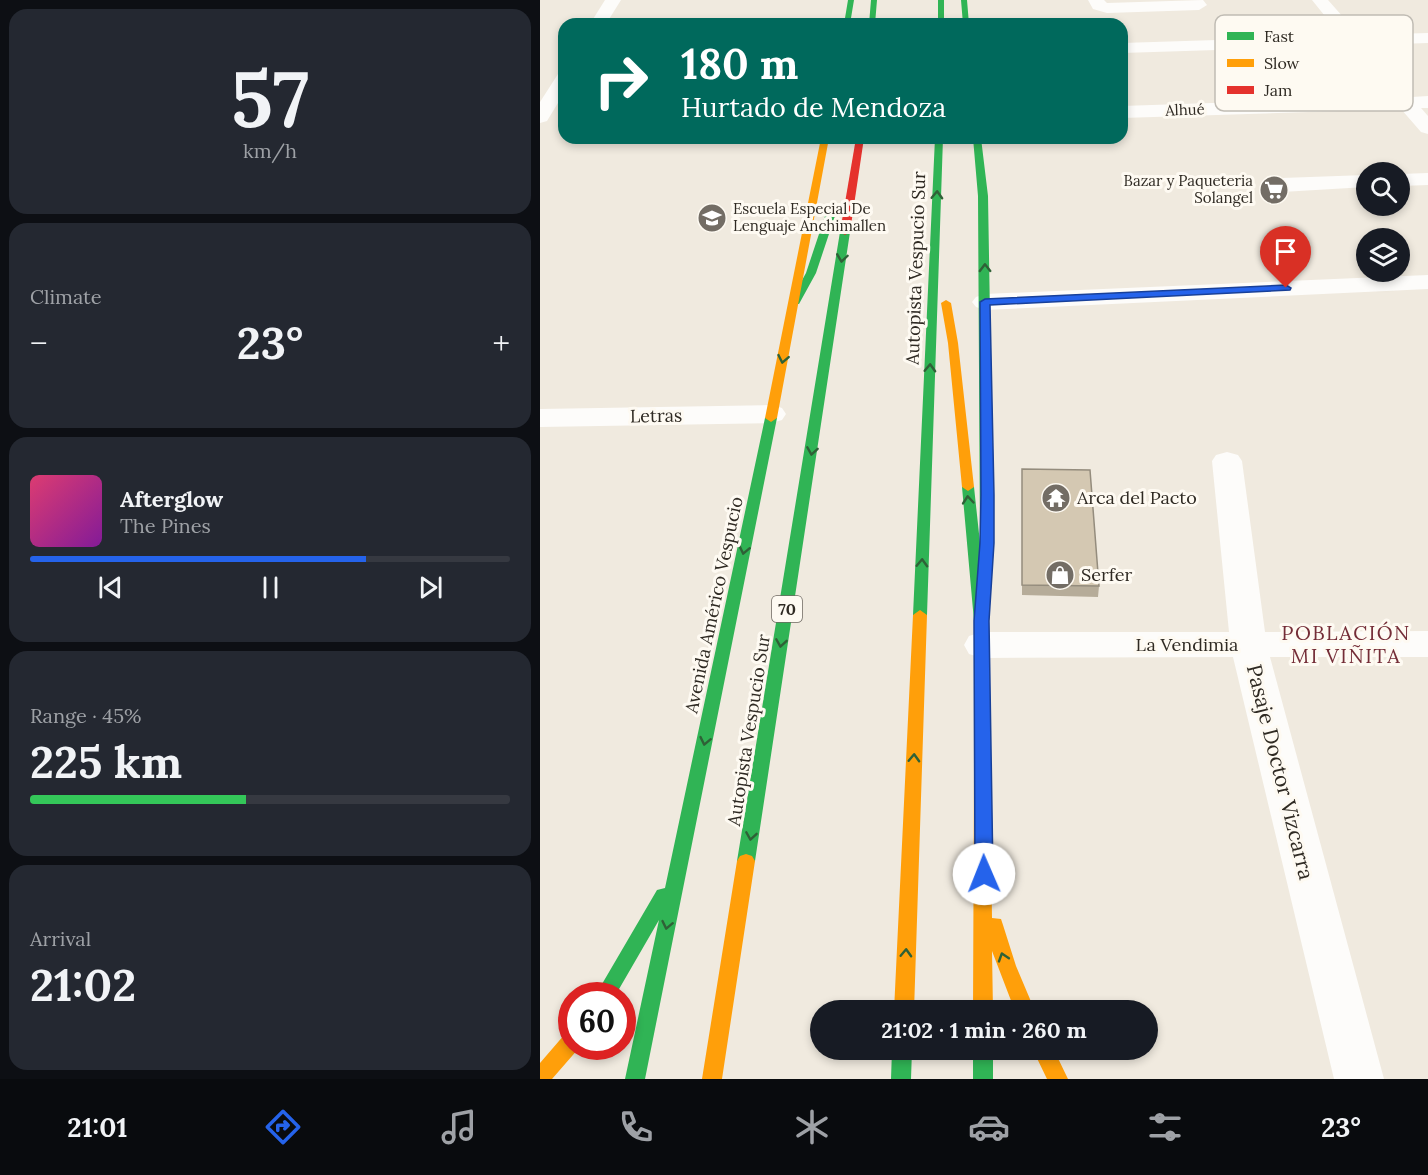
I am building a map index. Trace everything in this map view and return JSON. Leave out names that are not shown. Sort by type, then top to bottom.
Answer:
[{"type":"main road","points":[[848,18],[851,0]]},
{"type":"main road","points":[[872,18],[874,0]]},
{"type":"main road","points":[[941,0],[941,18]]},
{"type":"main road","points":[[964,0],[966,18]]},
{"type":"main road","name":"Avenida Américo Vespucio","points":[[635,1079],[795,302],[824,144]]},
{"type":"main road","points":[[795,302],[821,250],[835,201],[857,144]]},
{"type":"main road","name":"Autopista Vespucio Sur","points":[[712,1079],[858,144]]},
{"type":"main road","name":"Autopista Vespucio Sur","points":[[903,1000],[939,144]]},
{"type":"main road","points":[[978,144],[983,196],[987,519],[982,633],[983,1000]]},
{"type":"main road","points":[[934,253],[953,343],[982,633]]},
{"type":"main road","points":[[613,982],[679,867]]},
{"type":"main road","points":[[984,874],[996,937],[1021,1000]]},
{"type":"main road","points":[[540,1078],[558,1057]]},
{"type":"main road","points":[[901,1079],[902,1060]]},
{"type":"main road","points":[[983,1060],[983,1079]]},
{"type":"main road","points":[[1048,1060],[1058,1079]]},
{"type":"street","points":[[602,18],[613,0]]},
{"type":"street","points":[[1096,0],[1098,5],[1104,8],[1197,3],[1215,26]]},
{"type":"street","points":[[1320,0],[1333,15]]},
{"type":"street","points":[[1413,38],[1428,38]]},
{"type":"street","points":[[1128,48],[1215,45]]},
{"type":"street","points":[[540,117],[558,88]]},
{"type":"street","name":"Alhué","points":[[1413,103],[1428,102]]},
{"type":"street","name":"Alhué","points":[[1128,112],[1215,109]]},
{"type":"street","points":[[1413,110],[1428,128]]},
{"type":"street","points":[[1410,180],[1428,179]]},
{"type":"street","points":[[1282,185],[1356,182]]},
{"type":"street","points":[[985,302],[1428,282]]},
{"type":"street","name":"Letras","points":[[540,418],[772,414]]},
{"type":"street","name":"Pasaje Doctor Vizcarra","points":[[1227,461],[1248,644],[1359,1079]]},
{"type":"street","name":"La Vendimia","points":[[982,633],[1248,644],[1428,644]]},
{"type":"building","points":[[1022,469],[1090,470],[1099,586],[1022,585]]},
{"type":"traffic: fast","points":[[848,18],[851,0]]},
{"type":"traffic: fast","points":[[872,18],[874,0]]},
{"type":"traffic: fast","points":[[941,0],[941,18]]},
{"type":"traffic: fast","points":[[964,0],[966,18]]},
{"type":"traffic: fast","points":[[920,615],[939,144]]},
{"type":"traffic: fast","points":[[978,144],[983,196],[987,495],[987,543],[981,621],[982,772]]},
{"type":"traffic: fast","points":[[795,302],[811,273],[833,207]]},
{"type":"traffic: fast","points":[[746,861],[845,232]]},
{"type":"traffic: fast","points":[[635,1079],[771,418]]},
{"type":"traffic: fast","points":[[968,487],[981,621]]},
{"type":"traffic: fast","points":[[613,982],[663,895]]},
{"type":"traffic: fast","points":[[901,1079],[902,1060]]},
{"type":"traffic: fast","points":[[983,1060],[983,1079]]},
{"type":"traffic: slow","points":[[771,418],[824,144]]},
{"type":"traffic: slow","points":[[946,303],[953,343],[968,487]]},
{"type":"traffic: slow","points":[[904,1000],[920,615]]},
{"type":"traffic: slow","points":[[982,772],[983,1000]]},
{"type":"traffic: slow","points":[[712,1079],[746,861]]},
{"type":"traffic: slow","points":[[994,925],[1006,966],[1020,1000]]},
{"type":"traffic: slow","points":[[540,1078],[558,1057]]},
{"type":"traffic: slow","points":[[1048,1060],[1058,1079]]},
{"type":"traffic: jam","points":[[845,232],[859,144]]},
{"type":"place","name":"Bazar y Paqueteria Solangel","points":[[1274,190]]},
{"type":"place","name":"Escuela Especial De Lenguaje Anchimallen","points":[[712,218]]},
{"type":"place","name":"Arca del Pacto","points":[[1056,498]]},
{"type":"place","name":"Serfer","points":[[1060,575]]},
{"type":"district","name":"POBLACIÓN MI VIÑITA","points":[[1346,644]]},
{"type":"route","points":[[984,874],[981,621],[987,543],[985,302],[1286,288]]}]
